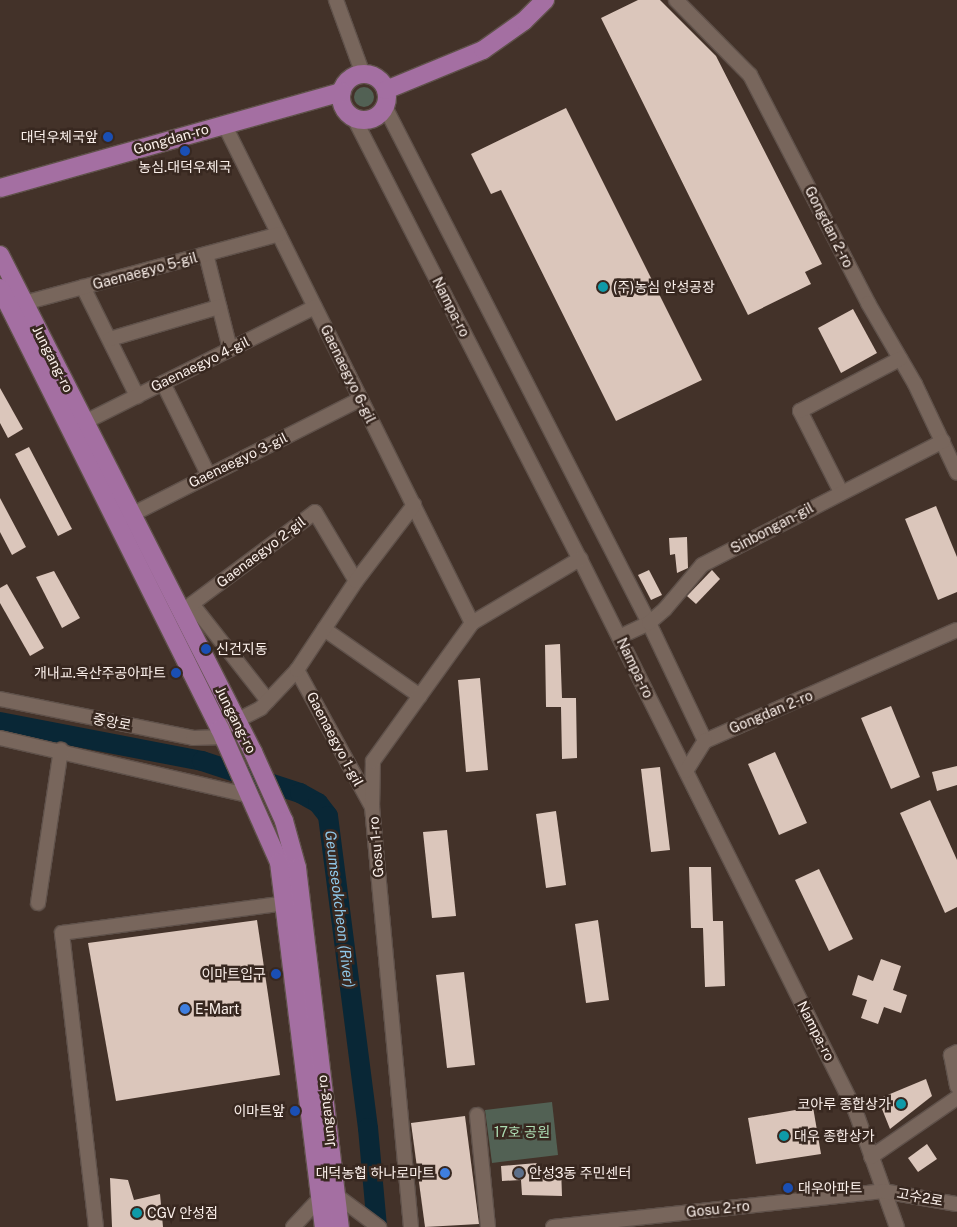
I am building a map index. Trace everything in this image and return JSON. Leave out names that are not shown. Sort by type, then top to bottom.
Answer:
[{"type":"main road","points":[[386,90],[483,50],[524,20],[545,0]]},
{"type":"main road","points":[[363,74],[379,80],[386,90],[385,107],[372,119],[354,118],[343,105],[342,92],[352,78],[363,74]]},
{"type":"main road","name":"Gongdan-ro","points":[[0,188],[342,92]]},
{"type":"main road","name":"Jungang-ro","points":[[0,255],[85,422],[124,518],[186,608],[251,796],[279,862],[336,1199],[324,1227]]},
{"type":"main road","name":"Jungang-ro","points":[[0,288],[124,518],[227,729],[253,752],[284,821],[297,868],[340,1227]]},
{"type":"street","points":[[336,0],[363,74]]},
{"type":"street","name":"Gongdan 2-ro","points":[[676,0],[750,75],[868,303],[943,441],[957,473]]},
{"type":"street","points":[[385,107],[649,622],[705,741],[686,771]]},
{"type":"street","name":"Nampa-ro","points":[[354,118],[580,559],[855,1110],[896,1227]]},
{"type":"street","name":"Gaenaegyo 6-gil","points":[[224,124],[472,623]]},
{"type":"street","name":"Gaenaegyo 5-gil","points":[[24,303],[278,234]]},
{"type":"street","name":"Gaenaegyo 5-gil","points":[[206,254],[230,349]]},
{"type":"street","name":"Gaenaegyo 5-gil","points":[[84,287],[137,396]]},
{"type":"street","points":[[110,339],[219,307]]},
{"type":"street","name":"Gaenaegyo 4-gil","points":[[85,422],[315,307]]},
{"type":"street","points":[[841,492],[800,411],[900,359]]},
{"type":"street","points":[[163,383],[208,474]]},
{"type":"street","name":"Gaenaegyo 3-gil","points":[[124,518],[208,474],[361,399]]},
{"type":"street","name":"Sinbongan-gil","points":[[619,637],[649,622],[665,609],[702,565],[943,441]]},
{"type":"street","points":[[227,729],[268,701],[297,670],[356,581],[414,505]]},
{"type":"street","name":"Gaenaegyo 2-gil","points":[[186,608],[315,512],[356,581]]},
{"type":"street","name":"Gosu 1-ro","points":[[411,1227],[372,808],[373,761],[472,623],[580,559]]},
{"type":"street","points":[[186,608],[268,701]]},
{"type":"street","points":[[324,629],[420,696]]},
{"type":"street","name":"Gongdan 2-ro","points":[[705,741],[957,630]]},
{"type":"street","name":"Gaenaegyo 1-gil","points":[[297,670],[372,808]]},
{"type":"street","name":"중앙로","points":[[0,699],[193,738],[227,729]]},
{"type":"street","points":[[0,738],[61,750],[251,796]]},
{"type":"street","points":[[38,903],[61,750]]},
{"type":"street","points":[[96,1227],[62,933],[286,903]]},
{"type":"street","points":[[957,1052],[951,1056],[957,1086]]},
{"type":"street","points":[[871,1157],[957,1098]]},
{"type":"street","points":[[477,1115],[488,1227]]},
{"type":"street","name":"고수2로","points":[[883,1191],[957,1204]]},
{"type":"street","name":"Gosu 2-ro","points":[[553,1227],[883,1191]]},
{"type":"street","points":[[293,1227],[336,1199],[379,1227]]},
{"type":"green space","points":[[360,87],[368,87],[374,93],[374,101],[368,107],[360,107],[354,101],[354,93]]},
{"type":"green space","name":"17호 공원","points":[[552,1102],[558,1155],[492,1163],[485,1110]]},
{"type":"building","points":[[638,0],[660,0],[716,56],[822,264],[805,272],[811,284],[748,315],[601,18]]},
{"type":"building","name":"(주)농심 안성공장","points":[[566,108],[702,380],[616,421],[501,190],[491,194],[471,154]]},
{"type":"building","points":[[853,309],[877,353],[841,373],[818,328]]},
{"type":"building","points":[[0,388],[23,429],[8,438],[0,423]]},
{"type":"building","points":[[29,447],[72,529],[58,536],[15,454]]},
{"type":"building","points":[[0,498],[26,547],[12,555],[0,532]]},
{"type":"building","points":[[936,506],[957,557],[957,592],[938,600],[905,519]]},
{"type":"building","points":[[687,537],[688,568],[677,573],[675,554],[670,555],[669,538]]},
{"type":"building","points":[[649,570],[662,595],[651,600],[638,575]]},
{"type":"building","points":[[712,570],[720,579],[696,604],[687,596]]},
{"type":"building","points":[[54,571],[80,618],[62,628],[36,577]]},
{"type":"building","points":[[7,584],[44,648],[30,656],[0,603],[0,588]]},
{"type":"building","points":[[560,644],[562,698],[576,698],[577,758],[562,759],[561,707],[546,707],[545,645]]},
{"type":"building","points":[[480,678],[488,770],[466,772],[458,680]]},
{"type":"building","points":[[891,706],[920,777],[891,789],[861,718]]},
{"type":"building","points":[[775,752],[807,823],[779,835],[748,764]]},
{"type":"building","points":[[957,766],[957,785],[937,791],[932,772]]},
{"type":"building","points":[[660,767],[670,850],[651,852],[641,769]]},
{"type":"building","points":[[930,800],[957,860],[957,907],[945,913],[900,813]]},
{"type":"building","points":[[556,811],[566,885],[546,888],[536,814]]},
{"type":"building","points":[[447,830],[456,916],[432,918],[423,832]]},
{"type":"building","points":[[689,867],[711,867],[713,921],[723,921],[725,986],[705,987],[703,928],[691,928]]},
{"type":"building","points":[[819,869],[853,939],[829,951],[795,880]]},
{"type":"building","name":"E-Mart","points":[[257,920],[280,1075],[116,1101],[88,943]]},
{"type":"building","points":[[598,920],[609,1000],[586,1003],[575,924]]},
{"type":"building","points":[[881,959],[901,966],[893,990],[907,995],[901,1013],[884,1007],[878,1024],[861,1018],[867,1000],[852,995],[858,975],[873,981]]},
{"type":"building","points":[[464,972],[475,1065],[447,1068],[436,975]]},
{"type":"building","name":"코아루 종합상가","points":[[926,1079],[932,1096],[890,1129],[878,1099]]},
{"type":"building","name":"대우 종합상가","points":[[813,1107],[821,1154],[756,1164],[748,1118]]},
{"type":"building","name":"대덕농협 하나로마트","points":[[465,1116],[479,1224],[425,1227],[411,1123]]},
{"type":"building","points":[[927,1144],[937,1159],[918,1172],[908,1158]]},
{"type":"building","points":[[537,1163],[537,1169],[561,1167],[562,1196],[522,1195],[521,1180],[502,1181],[501,1166]]},
{"type":"building","name":"CGV 안성점","points":[[110,1178],[128,1180],[134,1200],[160,1194],[163,1227],[112,1227]]},
{"type":"waterway","name":"Geumseokcheon (River)","points":[[0,722],[202,761],[300,793],[318,803],[328,816],[368,1128],[377,1227]]},
{"type":"place","name":"대덕우체국앞","points":[[108,137]]},
{"type":"place","name":"농심.대덕우체국","points":[[185,151]]},
{"type":"place","name":"(주)농심 안성공장","points":[[603,287]]},
{"type":"place","name":"신건지동","points":[[206,649]]},
{"type":"place","name":"개내교.옥산주공아파트","points":[[176,673]]},
{"type":"place","name":"이마트입구","points":[[276,974]]},
{"type":"place","name":"E-Mart","points":[[185,1009]]},
{"type":"place","name":"코아루 종합상가","points":[[901,1104]]},
{"type":"place","name":"이마트앞","points":[[295,1111]]},
{"type":"place","name":"대우 종합상가","points":[[784,1136]]},
{"type":"place","name":"대덕농협 하나로마트","points":[[445,1173]]},
{"type":"place","name":"안성3동 주민센터","points":[[519,1173]]},
{"type":"place","name":"대우아파트","points":[[788,1188]]},
{"type":"place","name":"CGV 안성점","points":[[137,1213]]}]
